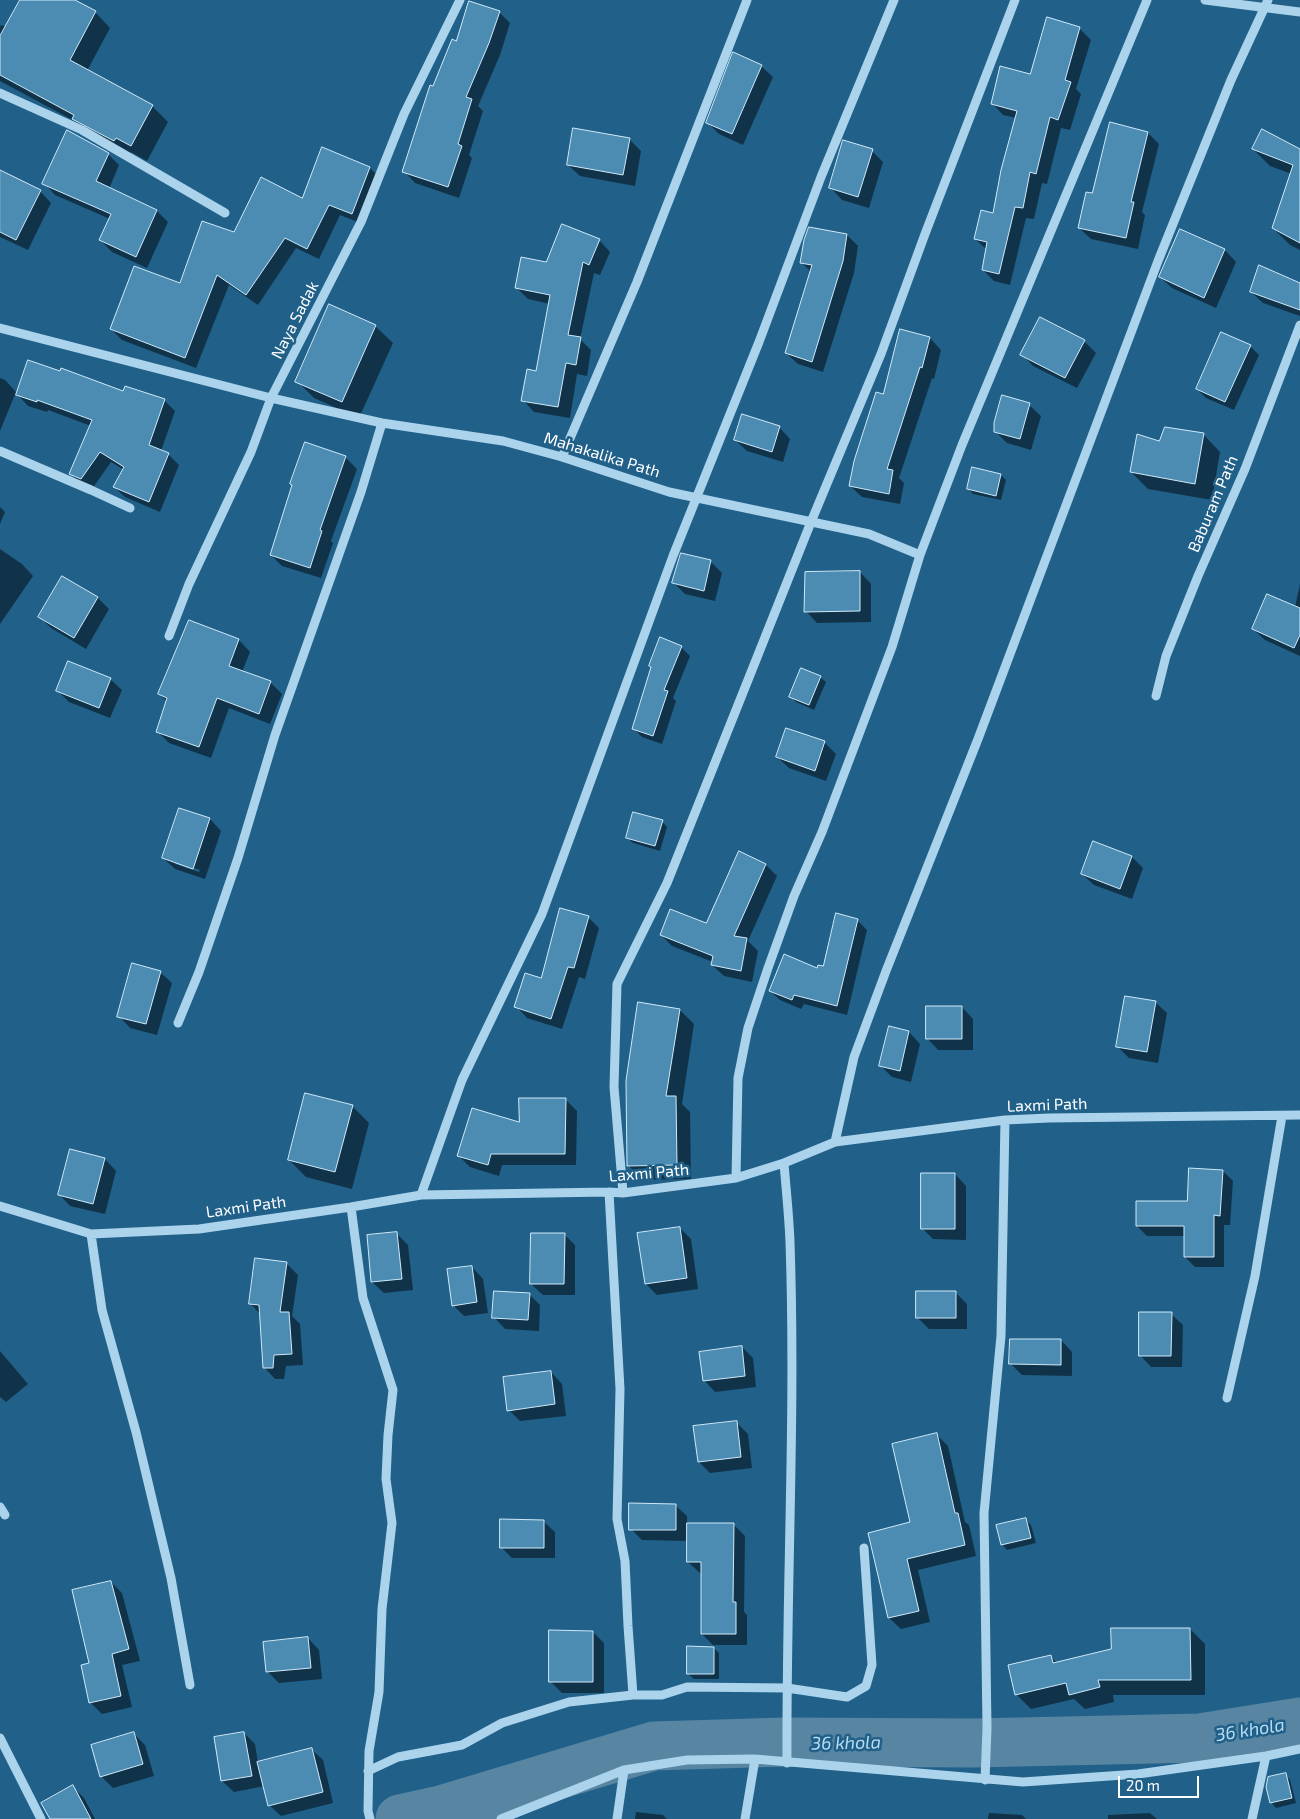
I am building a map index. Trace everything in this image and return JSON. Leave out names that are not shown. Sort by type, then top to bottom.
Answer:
[{"type":"street","name":"Naya Sadak","points":[[169,636],[189,584],[251,452],[272,398],[361,222],[404,114],[460,0]]},
{"type":"street","points":[[562,457],[636,282],[747,0]]},
{"type":"street","points":[[421,1195],[462,1080],[542,914],[594,769],[697,496],[759,342],[821,177],[894,0]]},
{"type":"street","points":[[623,1193],[614,1087],[617,984],[667,883],[811,522],[881,354],[1015,0]]},
{"type":"street","points":[[736,1178],[738,1078],[748,1028],[768,968],[794,896],[822,832],[892,646],[920,555],[962,445],[1147,0]]},
{"type":"street","points":[[1206,0],[1267,4],[1300,12]]},
{"type":"street","points":[[835,1142],[854,1057],[883,980],[978,739],[1158,261],[1231,80],[1267,4]]},
{"type":"street","points":[[0,94],[82,130],[225,213]]},
{"type":"street","name":"Baburam Path","points":[[1156,696],[1166,656],[1244,469],[1300,325]]},
{"type":"street","points":[[0,328],[272,398]]},
{"type":"street","name":"Mahakalika Path","points":[[272,398],[382,423],[503,441],[562,457],[669,492],[697,496],[869,534],[920,555]]},
{"type":"street","points":[[178,1023],[199,972],[238,858],[275,735],[361,492],[382,423]]},
{"type":"street","points":[[0,451],[130,508]]},
{"type":"street","points":[[1227,1398],[1255,1276],[1282,1116]]},
{"type":"street","name":"Laxmi Path","points":[[0,1206],[91,1234],[199,1229],[421,1195],[623,1193],[736,1178],[784,1163],[835,1142],[1005,1120],[1300,1116]]},
{"type":"street","points":[[985,1780],[987,1728],[984,1513],[1001,1336],[1005,1120]]},
{"type":"street","points":[[784,1163],[790,1241],[792,1429],[787,1763]]},
{"type":"street","points":[[610,1192],[620,1389],[617,1519],[625,1561],[633,1695]]},
{"type":"street","points":[[351,1207],[363,1298],[393,1390],[386,1479],[392,1523],[382,1609],[380,1692],[369,1751],[369,1815]]},
{"type":"street","points":[[91,1234],[102,1310],[136,1432],[168,1569],[190,1685]]},
{"type":"street","points":[[368,1770],[398,1757],[462,1745],[502,1723],[569,1702],[633,1695],[662,1695],[687,1687],[847,1697],[866,1686],[872,1665],[864,1548]]},
{"type":"street","points":[[0,1738],[41,1819]]},
{"type":"street","points":[[501,1819],[624,1770],[687,1760],[755,1759],[1023,1782],[1138,1774],[1266,1756],[1300,1749]]},
{"type":"street","points":[[1252,1819],[1266,1756]]},
{"type":"street","points":[[746,1819],[755,1759]]},
{"type":"street","points":[[617,1819],[624,1770]]},
{"type":"building","points":[[20,0],[75,0],[96,11],[70,60],[153,105],[131,146],[116,138],[114,141],[72,119],[74,115],[0,75],[0,36]]},
{"type":"building","points":[[469,1],[500,11],[489,43],[466,97],[472,99],[458,144],[462,146],[448,187],[402,172],[430,85],[433,86],[452,39],[456,41]]},
{"type":"building","points":[[1047,17],[1080,27],[1065,80],[1071,82],[1058,120],[1050,117],[1036,174],[1030,172],[1023,208],[1015,207],[999,274],[982,270],[987,242],[974,239],[981,210],[993,213],[1001,170],[1017,111],[991,104],[1000,66],[1030,74]]},
{"type":"building","points":[[733,52],[762,65],[732,134],[706,123]]},
{"type":"building","points":[[1110,122],[1148,132],[1131,202],[1134,202],[1126,238],[1078,228],[1086,192],[1092,193]]},
{"type":"building","points":[[573,128],[630,138],[623,175],[567,165]]},
{"type":"building","points":[[1262,129],[1300,149],[1300,243],[1272,228],[1293,165],[1252,149]]},
{"type":"building","points":[[67,130],[109,153],[96,181],[157,210],[136,257],[99,240],[111,214],[42,184]]},
{"type":"building","points":[[843,140],[873,149],[858,197],[829,188]]},
{"type":"building","points":[[322,147],[370,167],[352,214],[329,205],[307,249],[285,238],[246,295],[217,275],[185,358],[110,329],[134,266],[180,283],[202,221],[234,232],[261,177],[302,198]]},
{"type":"building","points":[[0,170],[41,190],[16,240],[0,232]]},
{"type":"building","points":[[562,224],[600,239],[589,265],[583,262],[568,335],[581,337],[576,365],[566,363],[558,407],[521,401],[527,369],[536,371],[550,295],[515,288],[521,257],[546,262]]},
{"type":"building","points":[[809,227],[847,234],[843,261],[812,362],[785,353],[812,265],[800,263],[804,240]]},
{"type":"building","points":[[1180,229],[1225,249],[1204,298],[1159,277]]},
{"type":"building","points":[[1259,265],[1300,283],[1300,310],[1250,292]]},
{"type":"building","points":[[329,304],[376,325],[342,402],[295,382]]},
{"type":"building","points":[[1040,317],[1085,340],[1065,378],[1020,355]]},
{"type":"building","points":[[900,329],[930,337],[922,368],[920,367],[887,469],[893,470],[889,494],[849,486],[854,461],[876,392],[883,394]]},
{"type":"building","points":[[1221,332],[1251,345],[1225,402],[1196,389]]},
{"type":"building","points":[[28,360],[60,371],[61,368],[123,391],[125,386],[165,399],[149,445],[169,453],[149,502],[113,487],[124,467],[100,452],[81,479],[69,474],[92,420],[37,400],[37,402],[16,395]]},
{"type":"building","points":[[1002,395],[1030,403],[1020,439],[994,432],[994,423]]},
{"type":"building","points":[[742,414],[780,426],[772,452],[734,440]]},
{"type":"building","points":[[1165,427],[1204,433],[1195,484],[1130,472],[1137,434],[1159,441]]},
{"type":"building","points":[[305,442],[346,456],[320,530],[322,531],[310,568],[270,555],[292,485],[290,484]]},
{"type":"building","points":[[972,467],[1001,474],[996,496],[967,489]]},
{"type":"building","points":[[681,553],[711,560],[704,591],[672,583]]},
{"type":"building","points":[[860,571],[860,611],[804,612],[805,572]]},
{"type":"building","points":[[62,576],[98,597],[74,638],[38,617]]},
{"type":"building","points":[[1267,594],[1300,608],[1300,635],[1294,648],[1252,629]]},
{"type":"building","points":[[189,620],[239,639],[229,666],[271,681],[259,714],[217,698],[199,747],[156,732],[167,698],[158,694]]},
{"type":"building","points":[[660,637],[682,646],[664,690],[668,691],[653,736],[632,729],[651,667],[649,666]]},
{"type":"building","points":[[68,661],[111,678],[99,708],[56,691]]},
{"type":"building","points":[[801,668],[821,676],[809,705],[789,697]]},
{"type":"building","points":[[786,728],[825,741],[815,771],[776,757]]},
{"type":"building","points":[[179,808],[210,818],[193,869],[162,858]]},
{"type":"building","points":[[633,812],[663,820],[655,846],[626,838]]},
{"type":"building","points":[[1093,841],[1132,856],[1120,889],[1081,874]]},
{"type":"building","points":[[739,851],[766,864],[734,936],[747,938],[741,971],[711,965],[713,956],[660,935],[670,909],[706,923]]},
{"type":"building","points":[[560,908],[589,916],[574,968],[568,967],[551,1019],[514,1007],[525,973],[541,978]]},
{"type":"building","points":[[836,913],[858,919],[837,1006],[794,995],[792,1000],[769,991],[784,954],[817,968],[818,965],[823,966]]},
{"type":"building","points":[[132,963],[161,971],[146,1024],[117,1017]]},
{"type":"building","points":[[1125,996],[1156,1001],[1147,1052],[1116,1047]]},
{"type":"building","points":[[638,1002],[680,1009],[666,1096],[676,1096],[677,1165],[627,1166],[626,1081]]},
{"type":"building","points":[[926,1006],[962,1006],[962,1039],[926,1039]]},
{"type":"building","points":[[889,1026],[909,1031],[900,1071],[879,1066]]},
{"type":"building","points":[[305,1093],[353,1105],[335,1172],[288,1160]]},
{"type":"building","points":[[519,1098],[566,1098],[565,1154],[491,1154],[488,1165],[457,1156],[472,1108],[519,1122]]},
{"type":"building","points":[[70,1149],[105,1158],[93,1204],[58,1195]]},
{"type":"building","points":[[1189,1168],[1223,1170],[1220,1216],[1214,1215],[1214,1257],[1184,1257],[1184,1226],[1136,1226],[1136,1201],[1187,1201]]},
{"type":"building","points":[[921,1173],[955,1173],[955,1229],[921,1229]]},
{"type":"building","points":[[680,1227],[687,1278],[645,1284],[637,1233]]},
{"type":"building","points":[[397,1232],[402,1279],[371,1282],[367,1235]]},
{"type":"building","points":[[531,1233],[565,1233],[564,1284],[530,1284]]},
{"type":"building","points":[[255,1258],[287,1262],[280,1312],[289,1312],[292,1354],[274,1355],[273,1368],[263,1368],[259,1305],[249,1304]]},
{"type":"building","points":[[472,1266],[477,1302],[452,1306],[447,1269]]},
{"type":"building","points":[[494,1291],[530,1293],[528,1320],[492,1318]]},
{"type":"building","points":[[916,1291],[956,1291],[956,1318],[916,1318]]},
{"type":"building","points":[[1139,1312],[1172,1312],[1171,1356],[1139,1356]]},
{"type":"building","points":[[1010,1339],[1061,1339],[1061,1365],[1009,1364]]},
{"type":"building","points":[[742,1346],[745,1376],[703,1381],[699,1352]]},
{"type":"building","points":[[551,1371],[555,1404],[507,1411],[503,1377]]},
{"type":"building","points":[[737,1421],[741,1457],[698,1462],[693,1426]]},
{"type":"building","points":[[937,1433],[955,1513],[958,1513],[965,1545],[907,1559],[919,1611],[888,1618],[868,1533],[910,1522],[892,1444]]},
{"type":"building","points":[[629,1503],[676,1504],[676,1530],[629,1530]]},
{"type":"building","points":[[1026,1518],[1031,1538],[1001,1545],[996,1525]]},
{"type":"building","points":[[500,1519],[544,1520],[544,1548],[500,1548]]},
{"type":"building","points":[[687,1523],[734,1523],[733,1602],[736,1602],[736,1634],[701,1634],[701,1562],[687,1562]]},
{"type":"building","points":[[111,1581],[129,1649],[112,1654],[121,1696],[89,1703],[81,1665],[89,1663],[72,1590]]},
{"type":"building","points":[[1111,1628],[1190,1628],[1191,1680],[1098,1680],[1100,1687],[1069,1695],[1066,1683],[1015,1695],[1008,1665],[1051,1655],[1053,1663],[1111,1649]]},
{"type":"building","points":[[549,1630],[593,1631],[593,1682],[549,1682]]},
{"type":"building","points":[[308,1637],[311,1668],[266,1672],[263,1642]]},
{"type":"building","points":[[687,1646],[714,1647],[714,1674],[687,1674]]},
{"type":"building","points":[[134,1732],[143,1764],[100,1777],[91,1745]]},
{"type":"building","points":[[244,1732],[252,1776],[221,1781],[214,1737]]},
{"type":"building","points":[[312,1748],[323,1792],[268,1806],[257,1762]]},
{"type":"building","points":[[1286,1773],[1292,1798],[1270,1803],[1266,1787],[1268,1777]]},
{"type":"building","points":[[73,1785],[91,1819],[50,1819],[41,1803]]},
{"type":"waterway","name":"36 khola","points":[[400,1819],[441,1810],[654,1746],[784,1742],[974,1743],[1200,1738],[1300,1722]]}]
